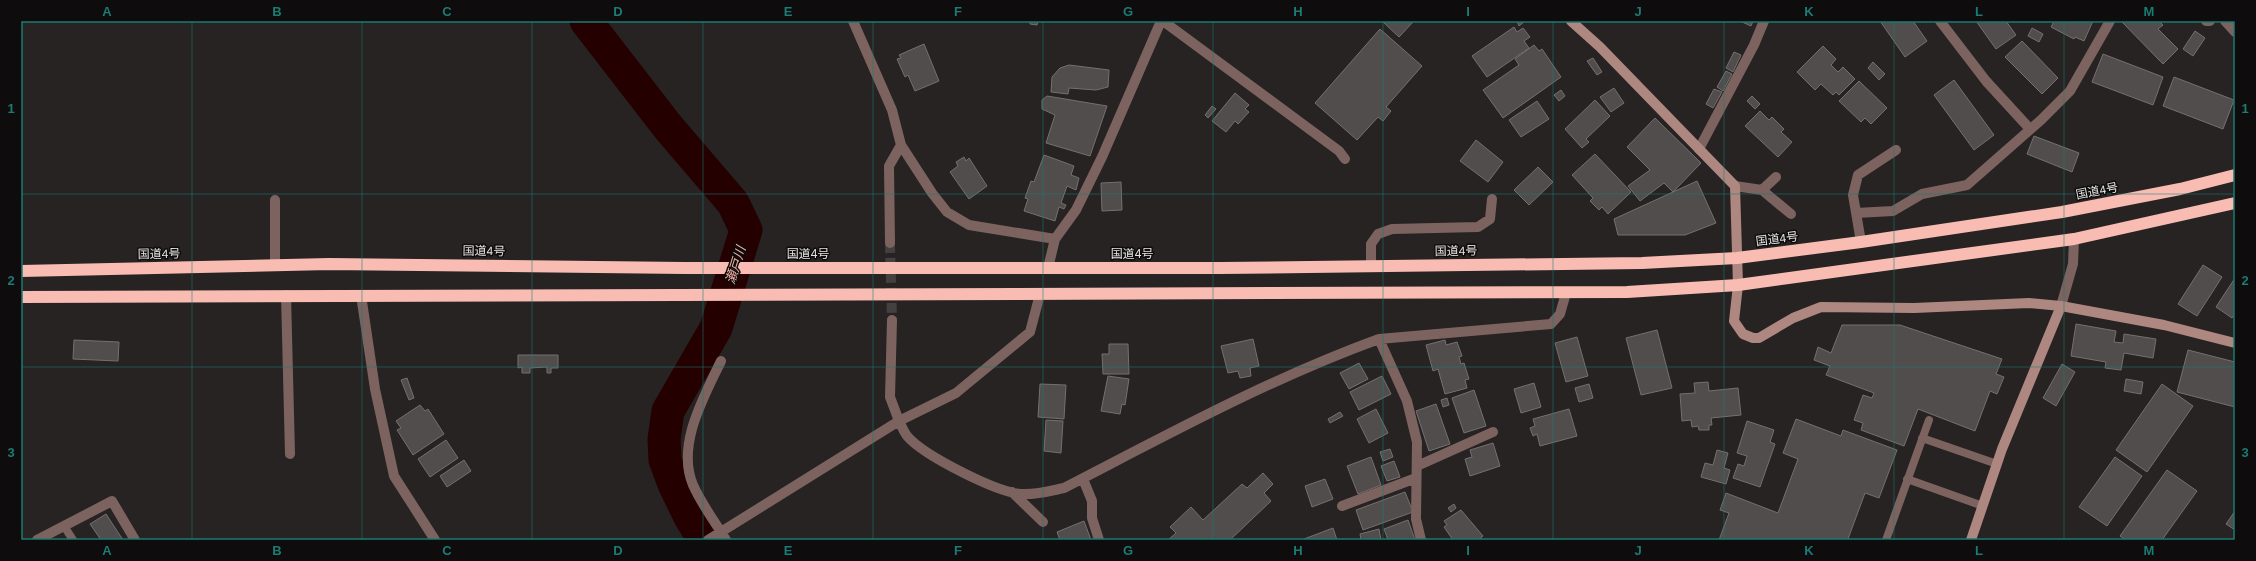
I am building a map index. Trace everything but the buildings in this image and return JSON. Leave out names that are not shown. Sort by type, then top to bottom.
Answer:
[{"type":"highway","name":"国道4号","points":[[21,271],[329,264],[685,268],[1048,268],[1642,263],[1737,258],[1861,242],[2062,212],[2180,189],[2235,175]]},
{"type":"highway","points":[[21,297],[286,295],[1566,293],[1738,285],[2074,239],[2235,203]]},
{"type":"street","points":[[853,21],[892,110],[901,145],[940,204],[969,225],[1055,239]]},
{"type":"street","points":[[1048,268],[1055,239],[1076,210],[1089,184],[1162,21],[1339,151],[1345,159]]},
{"type":"street","points":[[1571,21],[1600,47],[1735,186],[1762,190],[1791,214]]},
{"type":"street","points":[[1699,149],[1754,45],[1764,21]]},
{"type":"street","points":[[1940,21],[1986,81],[2030,129]]},
{"type":"street","points":[[1856,213],[1893,211],[1922,194],[1967,186],[2041,120],[2070,91],[2110,21]]},
{"type":"street","points":[[2225,21],[2235,32]]},
{"type":"street","points":[[890,243],[889,166],[901,145]]},
{"type":"street","points":[[1861,242],[1853,195],[1858,174],[1896,150]]},
{"type":"street","points":[[1762,190],[1776,177]]},
{"type":"street","points":[[1735,186],[1738,285],[1734,321],[1743,334],[1753,338],[1766,335],[1793,318],[1821,307],[1914,308],[2030,303],[2061,306],[2164,325],[2235,343]]},
{"type":"street","points":[[1371,266],[1371,244],[1383,231],[1392,229],[1478,227],[1490,219],[1492,199]]},
{"type":"street","points":[[275,200],[275,265]]},
{"type":"street","points":[[1971,540],[1997,464],[2061,306],[2073,264],[2074,239]]},
{"type":"street","points":[[892,320],[890,397],[907,437],[926,452],[998,488],[1012,492],[1044,493],[1064,488],[1083,479],[1254,391],[1324,360],[1379,339],[1551,324],[1560,314],[1566,293]]},
{"type":"street","points":[[721,361],[705,395],[687,454],[693,484],[705,507],[717,537],[899,421],[956,393],[1030,332],[1040,294]]},
{"type":"street","points":[[286,295],[290,454]]},
{"type":"street","points":[[361,295],[375,389],[394,476],[435,540]]},
{"type":"street","points":[[1379,339],[1407,401],[1417,442],[1416,519],[1421,540]]},
{"type":"street","points":[[1417,466],[1493,432]]},
{"type":"street","points":[[1342,506],[1416,478]]},
{"type":"street","points":[[1083,479],[1092,501],[1092,518],[1099,540]]},
{"type":"street","points":[[1012,492],[1043,522]]},
{"type":"street","points":[[37,540],[112,501],[135,540]]},
{"type":"lane","points":[[1886,540],[1929,420]]},
{"type":"lane","points":[[1922,438],[1997,464]]},
{"type":"lane","points":[[1907,479],[1983,506]]},
{"type":"lane","points":[[64,526],[73,540]]},
{"type":"waterway","name":"瀬戸川","points":[[586,21],[668,127],[733,203],[746,230],[716,328],[668,411],[664,439],[665,460],[674,484],[690,517],[704,540]]},
{"type":"tunnel","points":[[890,243],[892,320]]}]
